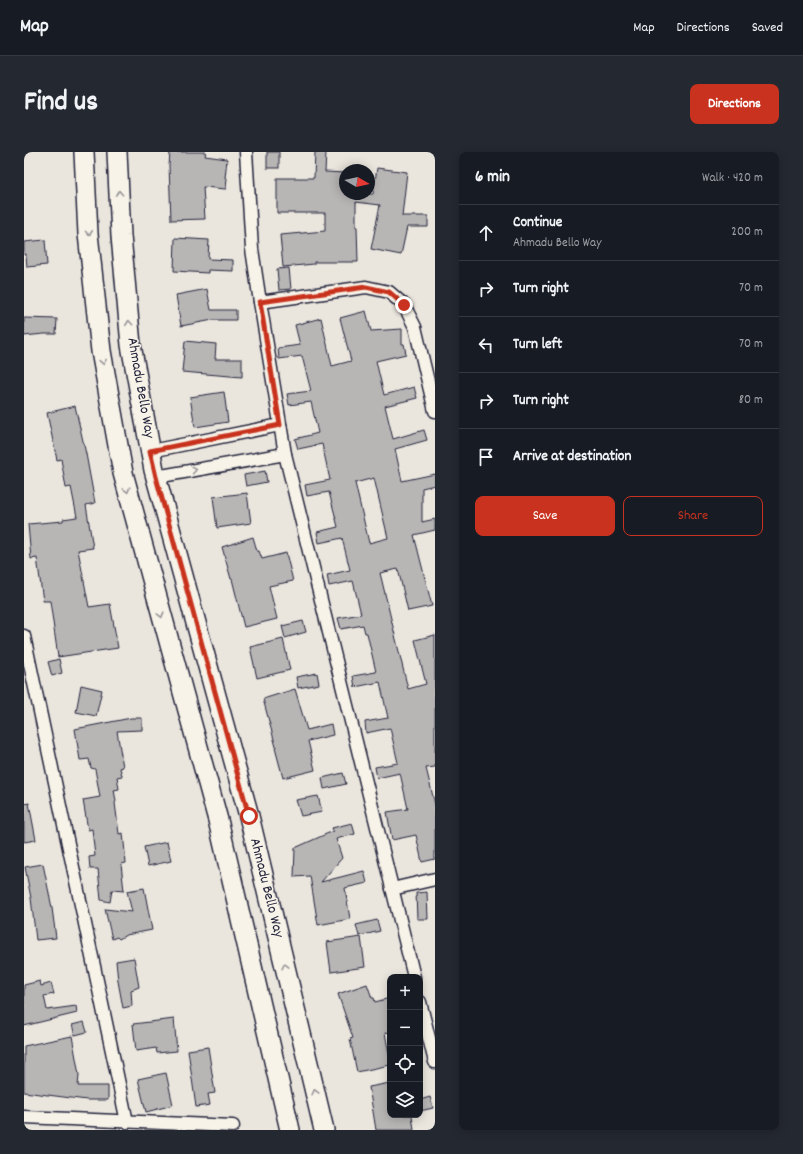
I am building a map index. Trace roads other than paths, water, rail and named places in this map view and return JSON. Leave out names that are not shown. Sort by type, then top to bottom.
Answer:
[{"type":"main road","name":"Ahmadu Bello Way","points":[[84,152],[88,234],[102,351],[123,473],[218,820],[290,1130]]},
{"type":"main road","name":"Ahmadu Bello Way","points":[[117,152],[121,236],[131,345],[150,451],[249,816],[324,1130]]},
{"type":"street","points":[[246,152],[252,249],[285,454],[413,974]]},
{"type":"street","points":[[260,302],[366,287],[389,292],[404,305],[415,327],[435,411]]},
{"type":"street","points":[[150,451],[280,425]]},
{"type":"street","points":[[156,477],[285,454]]},
{"type":"street","points":[[24,636],[28,675],[127,1122]]},
{"type":"street","points":[[392,889],[435,879]]},
{"type":"street","points":[[422,1010],[435,1062]]},
{"type":"street","points":[[24,1117],[233,1126]]}]
